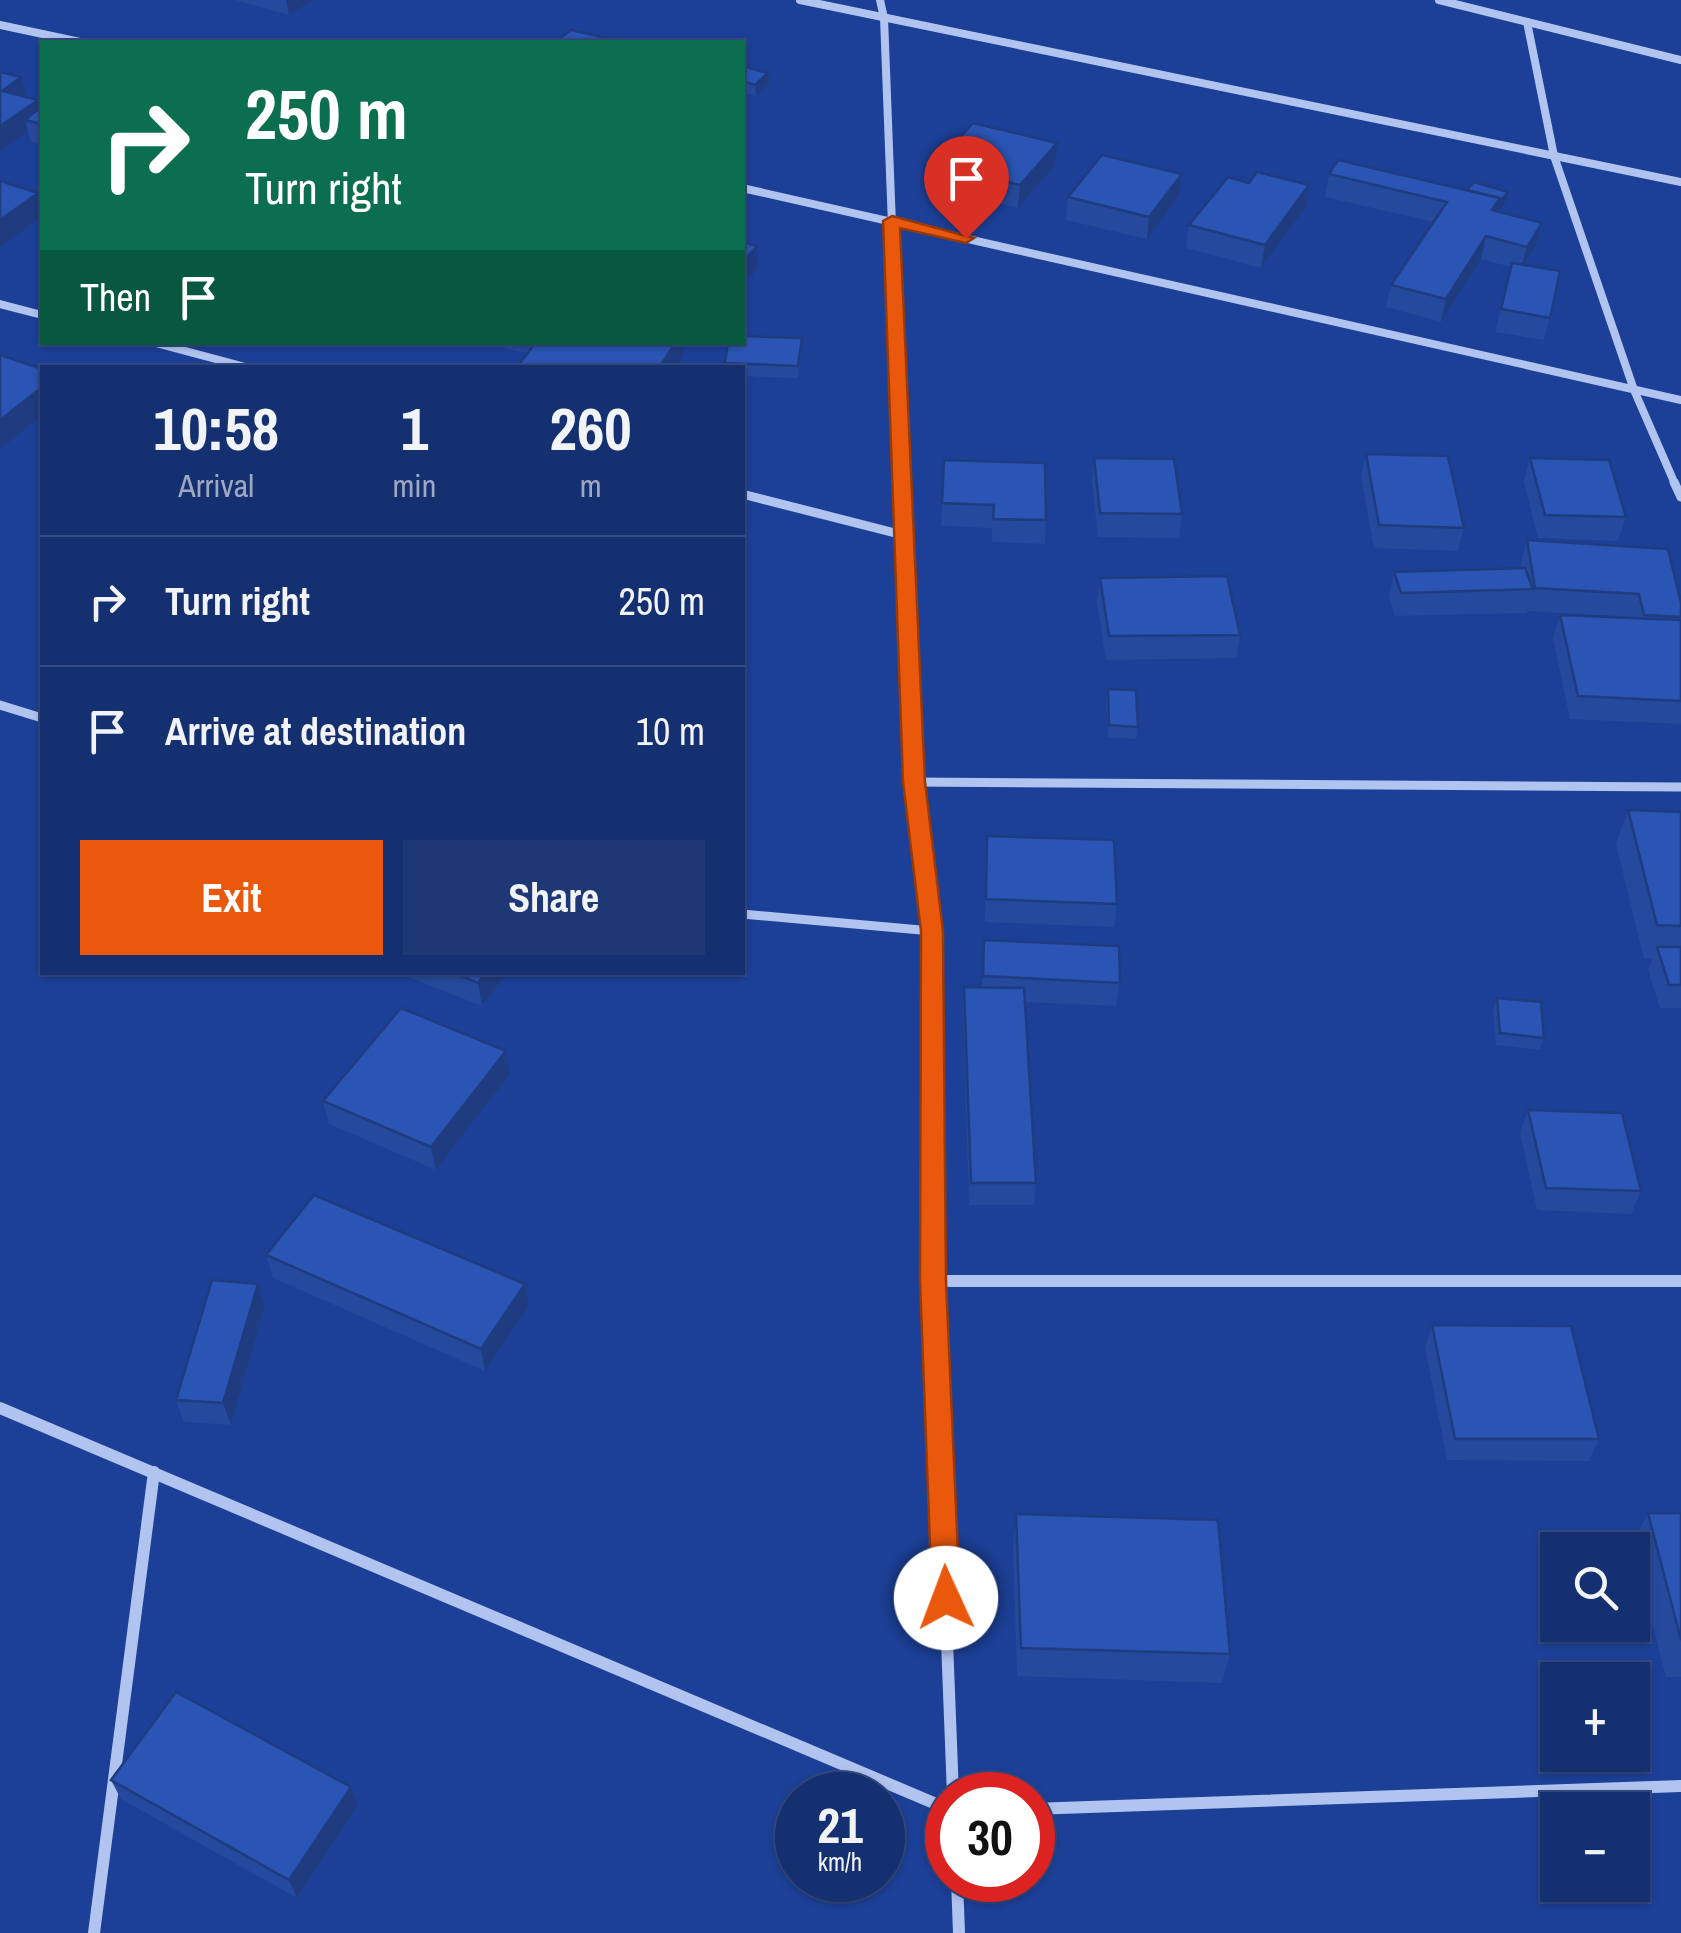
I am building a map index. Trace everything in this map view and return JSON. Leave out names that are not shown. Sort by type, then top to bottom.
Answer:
[{"type":"street","points":[[800,0],[1681,182]]},
{"type":"street","points":[[880,0],[884,18],[914,782],[932,931],[933,1281],[952,1772]]},
{"type":"street","points":[[1439,0],[1681,60]]},
{"type":"street","points":[[1527,22],[1554,156],[1634,390],[1681,497]]},
{"type":"street","points":[[0,25],[71,40]]},
{"type":"street","points":[[745,189],[1681,400]]},
{"type":"street","points":[[0,304],[40,314]]},
{"type":"street","points":[[163,345],[239,365]]},
{"type":"street","points":[[745,495],[904,535]]},
{"type":"street","points":[[0,705],[40,717]]},
{"type":"street","points":[[914,782],[1681,786]]},
{"type":"street","points":[[745,914],[932,931]]},
{"type":"street","points":[[933,1281],[1681,1280]]},
{"type":"street","points":[[0,1408],[925,1799]]},
{"type":"street","points":[[94,1933],[154,1472]]},
{"type":"street","points":[[1055,1808],[1681,1786]]},
{"type":"street","points":[[958,1902],[959,1933]]},
{"type":"building","points":[[571,30],[616,40],[558,40]]},
{"type":"building","points":[[745,67],[768,73],[755,85],[745,82]]},
{"type":"building","points":[[0,72],[21,77],[2,91],[38,100],[0,126]]},
{"type":"building","points":[[40,108],[40,124],[25,120]]},
{"type":"building","points":[[973,123],[1057,143],[1020,185],[935,164]]},
{"type":"building","points":[[1102,155],[1182,174],[1149,217],[1068,197]]},
{"type":"building","points":[[1338,160],[1500,198],[1492,210],[1542,223],[1527,247],[1486,236],[1446,299],[1391,285],[1447,202],[1329,174]]},
{"type":"building","points":[[1257,172],[1309,185],[1265,245],[1189,225],[1228,177],[1249,183]]},
{"type":"building","points":[[0,181],[38,193],[0,220]]},
{"type":"building","points":[[1474,182],[1508,192],[1498,204],[1500,198],[1467,190]]},
{"type":"building","points":[[745,243],[757,246],[745,259]]},
{"type":"building","points":[[1512,263],[1560,271],[1550,318],[1501,309]]},
{"type":"building","points":[[745,336],[802,338],[798,366],[725,363],[728,345],[745,345]]},
{"type":"building","points":[[534,345],[674,345],[661,365],[519,365]]},
{"type":"building","points":[[0,355],[40,368],[40,389],[0,420]]},
{"type":"building","points":[[1366,454],[1448,456],[1464,528],[1379,525]]},
{"type":"building","points":[[1094,458],[1174,459],[1182,514],[1100,513]]},
{"type":"building","points":[[1530,458],[1609,460],[1626,517],[1545,515]]},
{"type":"building","points":[[944,460],[1045,463],[1046,520],[993,519],[994,505],[942,503]]},
{"type":"building","points":[[1527,540],[1668,549],[1681,617],[1644,615],[1639,594],[1535,588]]},
{"type":"building","points":[[1525,568],[1533,589],[1401,593],[1394,572]]},
{"type":"building","points":[[1227,576],[1240,635],[1109,636],[1100,578]]},
{"type":"building","points":[[1560,615],[1681,620],[1681,701],[1578,696]]},
{"type":"building","points":[[1108,689],[1136,690],[1138,727],[1109,725]]},
{"type":"building","points":[[1628,810],[1681,812],[1681,926],[1657,925]]},
{"type":"building","points":[[987,836],[1114,840],[1117,904],[986,899]]},
{"type":"building","points":[[984,940],[1119,946],[1120,983],[983,976]]},
{"type":"building","points":[[1657,947],[1681,947],[1681,985],[1669,985]]},
{"type":"building","points":[[459,975],[484,975],[478,983]]},
{"type":"building","points":[[964,987],[1024,988],[1036,1183],[971,1183]]},
{"type":"building","points":[[1497,998],[1541,1002],[1544,1038],[1500,1033]]},
{"type":"building","points":[[401,1008],[506,1051],[431,1147],[323,1101]]},
{"type":"building","points":[[1528,1110],[1622,1113],[1641,1191],[1546,1188]]},
{"type":"building","points":[[314,1195],[525,1284],[481,1349],[266,1255]]},
{"type":"building","points":[[212,1280],[258,1284],[223,1403],[176,1400]]},
{"type":"building","points":[[1432,1325],[1571,1326],[1599,1439],[1455,1439]]},
{"type":"building","points":[[1648,1513],[1681,1513],[1681,1640]]},
{"type":"building","points":[[1016,1514],[1218,1520],[1230,1654],[1021,1648]]},
{"type":"building","points":[[176,1692],[351,1787],[289,1880],[111,1780]]},
{"type":"route","points":[[946,1598],[933,1281],[932,931],[914,782],[892,221],[966,238]]}]
